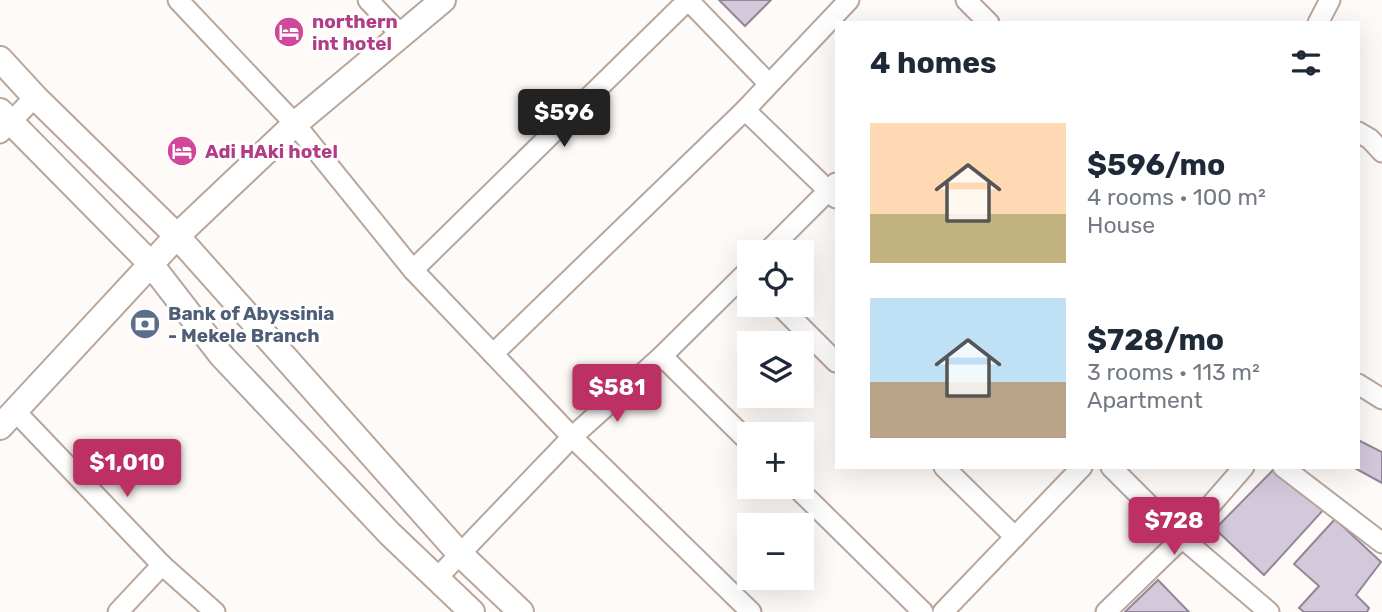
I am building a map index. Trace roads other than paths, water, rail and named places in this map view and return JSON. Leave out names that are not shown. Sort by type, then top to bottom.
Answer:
[{"type":"street","points":[[177,0],[295,124],[412,270],[572,437],[751,612]]},
{"type":"street","points":[[368,0],[402,36]]},
{"type":"street","points":[[215,612],[8,419],[177,236],[295,124],[443,0]]},
{"type":"street","points":[[412,270],[688,0],[769,84]]},
{"type":"street","points":[[494,354],[745,110],[849,0]]},
{"type":"street","points":[[966,0],[987,21]]},
{"type":"street","points":[[1319,21],[1330,0]]},
{"type":"street","points":[[0,59],[35,97],[177,236],[459,553],[521,612]]},
{"type":"street","points":[[35,97],[4,122],[150,263],[222,355],[390,534],[472,612]]},
{"type":"street","points":[[745,110],[834,191],[780,240]]},
{"type":"street","points":[[436,579],[572,437],[737,284]]},
{"type":"street","points":[[791,317],[835,361]]},
{"type":"street","points":[[662,356],[737,430]]},
{"type":"street","points":[[1360,385],[1382,399]]},
{"type":"street","points":[[946,469],[1015,537]]},
{"type":"street","points":[[943,612],[1080,469]]},
{"type":"street","points":[[1113,469],[1182,538],[1269,612]]},
{"type":"street","points":[[1106,612],[1182,538],[1242,469]]},
{"type":"street","points":[[1286,469],[1382,543]]},
{"type":"street","points":[[808,499],[923,612]]},
{"type":"street","points":[[118,612],[162,565]]},
{"type":"place","name":"northern int hotel","points":[[289,32]]},
{"type":"place","name":"Adi HAki hotel","points":[[182,151]]},
{"type":"place","name":"Bank of Abyssinia - Mekele Branch","points":[[145,324]]}]
